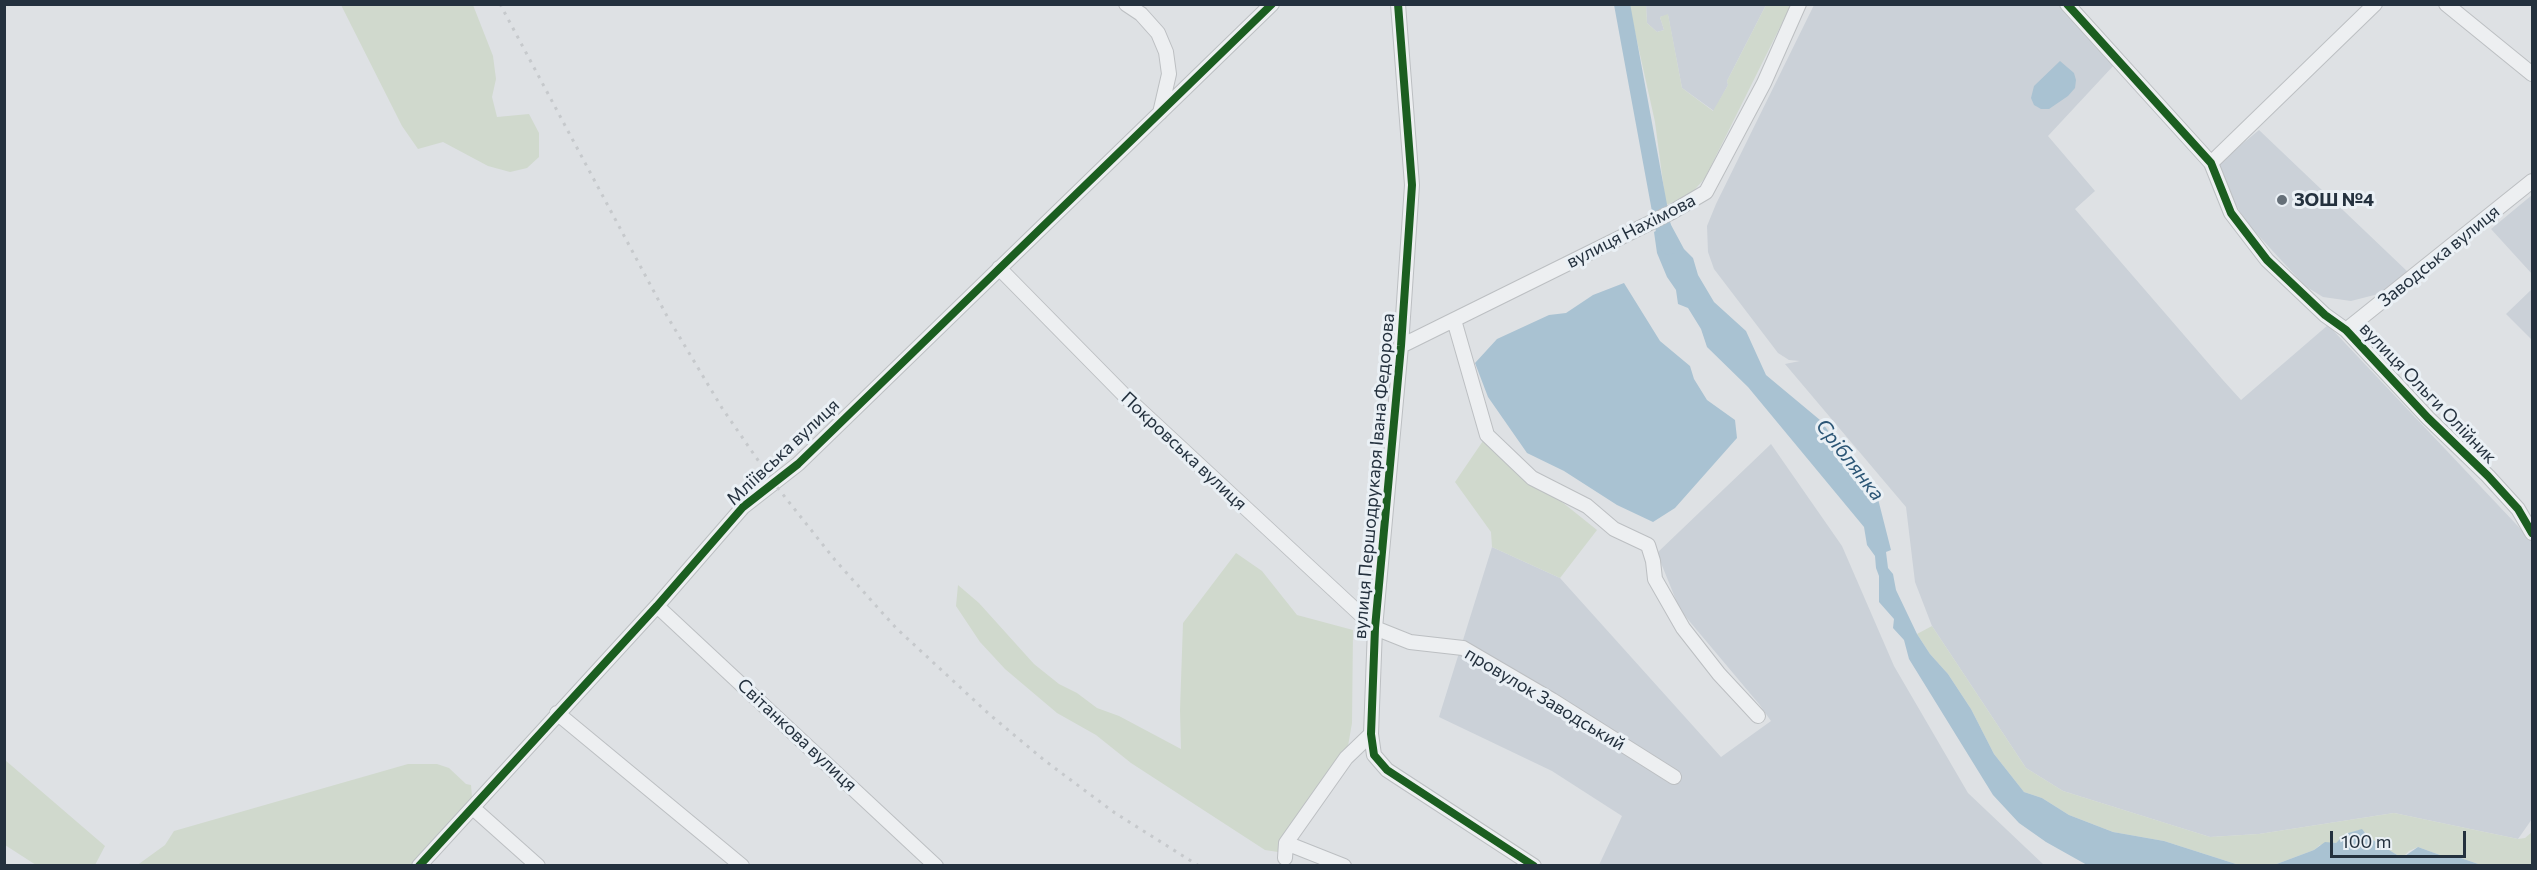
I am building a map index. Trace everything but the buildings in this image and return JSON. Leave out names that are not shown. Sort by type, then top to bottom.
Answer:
[{"type":"street","points":[[1126,4],[1141,14],[1158,33],[1166,52],[1169,74],[1160,113]]},
{"type":"street","points":[[1160,113],[1272,4]]},
{"type":"street","name":"вулиця Першодрукаря Івана Федорова","points":[[1398,4],[1412,185],[1401,346],[1375,627],[1371,735],[1374,755],[1387,770],[1534,866]]},
{"type":"street","name":"вулиця Нахімова","points":[[1401,346],[1672,212],[1706,192],[1764,83],[1799,4]]},
{"type":"street","name":"вулиця Ольги Олійник","points":[[2067,4],[2211,163],[2231,213],[2267,260],[2325,315],[2346,330],[2428,418],[2518,509],[2532,533]]},
{"type":"street","points":[[2211,163],[2375,4]]},
{"type":"street","points":[[2446,4],[2532,74]]},
{"type":"street","name":"Мліївська вулиця","points":[[419,866],[657,606],[743,507],[798,464],[1160,113]]},
{"type":"street","name":"Заводська вулиця","points":[[2346,330],[2532,181]]},
{"type":"street","name":"Покровська вулиця","points":[[999,268],[1126,397],[1375,627]]},
{"type":"street","points":[[1454,320],[1487,435],[1532,478],[1587,506],[1614,529],[1648,544],[1655,579],[1678,620],[1719,674],[1758,716]]},
{"type":"street","name":"Світанкова вулиця","points":[[657,606],[936,866]]},
{"type":"street","name":"провулок Заводський","points":[[1375,627],[1410,642],[1463,648],[1552,700],[1674,777]]},
{"type":"street","points":[[557,713],[742,866]]},
{"type":"street","points":[[1285,858],[1286,843],[1346,758],[1371,735]]},
{"type":"street","points":[[473,808],[538,866]]},
{"type":"street","points":[[1286,843],[1344,866]]},
{"type":"shaded area","points":[[341,5],[473,5],[493,56],[496,79],[492,97],[497,117],[529,114],[539,133],[539,157],[527,168],[510,172],[488,166],[443,142],[418,149],[402,126]]},
{"type":"shaded area","points":[[1629,5],[1646,5],[1647,23],[1657,32],[1664,30],[1660,17],[1668,14],[1682,88],[1713,111],[1766,5],[1791,5],[1705,178],[1690,195],[1666,205],[1655,122]]},
{"type":"shaded area","points":[[1646,5],[1766,5],[1714,111],[1682,88],[1668,15],[1660,17],[1664,30],[1657,32],[1647,23]]},
{"type":"shaded area","points":[[1814,5],[2061,5],[2115,64],[2048,136],[2095,191],[2075,209],[2222,379],[2241,400],[2328,325],[2532,541],[2532,819],[2518,839],[2394,813],[2259,834],[2210,837],[2063,791],[2026,768],[1932,626],[1915,582],[1906,507],[1785,364],[1800,361],[1789,360],[1778,353],[1714,269],[1708,252],[1707,226],[1716,204]]},
{"type":"shaded area","name":"ЗОШ №4","points":[[2259,130],[2409,273],[2386,292],[2351,301],[2323,297],[2305,286],[2246,222],[2220,177],[2217,165]]},
{"type":"shaded area","points":[[2532,195],[2532,274],[2491,229]]},
{"type":"shaded area","points":[[2532,289],[2532,340],[2506,314]]},
{"type":"shaded area","points":[[1487,435],[1532,478],[1597,530],[1560,578],[1492,547],[1491,532],[1455,482]]},
{"type":"shaded area","points":[[1771,444],[1842,546],[1894,666],[1968,793],[2044,865],[1599,865],[1622,816],[1552,771],[1439,717],[1492,547],[1560,578],[1721,757],[1771,721],[1680,610],[1657,553]]},
{"type":"shaded area","points":[[1236,553],[1262,571],[1297,615],[1353,630],[1352,723],[1346,758],[1278,852],[1265,850],[1131,763],[1096,735],[1057,713],[1005,669],[980,642],[956,606],[958,585],[979,603],[1034,664],[1059,684],[1077,693],[1097,708],[1119,716],[1181,749],[1183,623]]},
{"type":"shaded area","points":[[1932,626],[2026,768],[2063,791],[2210,837],[2259,834],[2394,813],[2518,839],[2525,838],[2532,832],[2532,865],[2481,865],[2418,847],[2409,851],[2402,858],[2368,837],[2367,833],[2358,830],[2336,843],[2320,845],[2314,850],[2274,865],[2239,865],[2164,841],[2113,832],[2069,815],[2042,798],[2024,792],[1994,754],[1971,709],[1917,634]]},
{"type":"shaded area","points":[[5,760],[105,846],[95,865],[36,865],[5,845]]},
{"type":"shaded area","points":[[408,764],[437,764],[449,768],[466,784],[471,785],[473,808],[419,865],[136,866],[165,845],[174,831]]},
{"type":"water","points":[[2060,61],[2074,73],[2075,88],[2068,96],[2049,109],[2041,109],[2034,105],[2031,98],[2034,86]]},
{"type":"water","points":[[1670,223],[1684,249],[1693,258],[1698,275],[1714,302],[1746,331],[1766,375],[1820,420],[1876,491],[1891,550],[1886,552],[1888,568],[1893,574],[1896,590],[1917,634],[1971,709],[1994,754],[2024,792],[2042,798],[2069,815],[2113,832],[2164,841],[2239,865],[2087,865],[2046,842],[2019,823],[1993,795],[1909,659],[1904,640],[1893,628],[1894,619],[1879,602],[1879,576],[1875,556],[1867,545],[1864,527],[1748,387],[1707,347],[1701,329],[1688,308],[1678,304],[1676,290],[1667,277],[1657,253],[1654,232]]},
{"type":"water","points":[[1624,283],[1660,341],[1690,366],[1694,379],[1707,400],[1735,420],[1737,438],[1675,508],[1653,522],[1617,505],[1564,471],[1527,453],[1488,397],[1475,363],[1497,339],[1549,315],[1566,313],[1593,295]]},
{"type":"water","points":[[2362,829],[2368,837],[2402,858],[2418,847],[2481,865],[2274,865],[2314,850],[2325,842],[2336,843],[2345,834]]},
{"type":"waterway","name":"Сріблянка","points":[[1622,4],[1663,227],[1669,247]]},
{"type":"railway","points":[[500,4],[667,316],[722,408],[773,482],[835,560],[896,628],[989,714],[1044,760],[1115,813],[1199,866]]},
{"type":"cycle path","points":[[419,866],[657,606],[743,507],[798,464],[1272,4]]},
{"type":"cycle path","points":[[1398,4],[1412,185],[1401,346],[1375,628],[1371,734],[1374,755],[1387,770],[1534,866]]},
{"type":"cycle path","points":[[2067,4],[2211,163],[2231,213],[2267,260],[2325,315],[2346,330],[2428,418],[2488,476],[2518,509],[2532,533]]},
{"type":"place","name":"ЗОШ №4","points":[[2282,200]]}]
